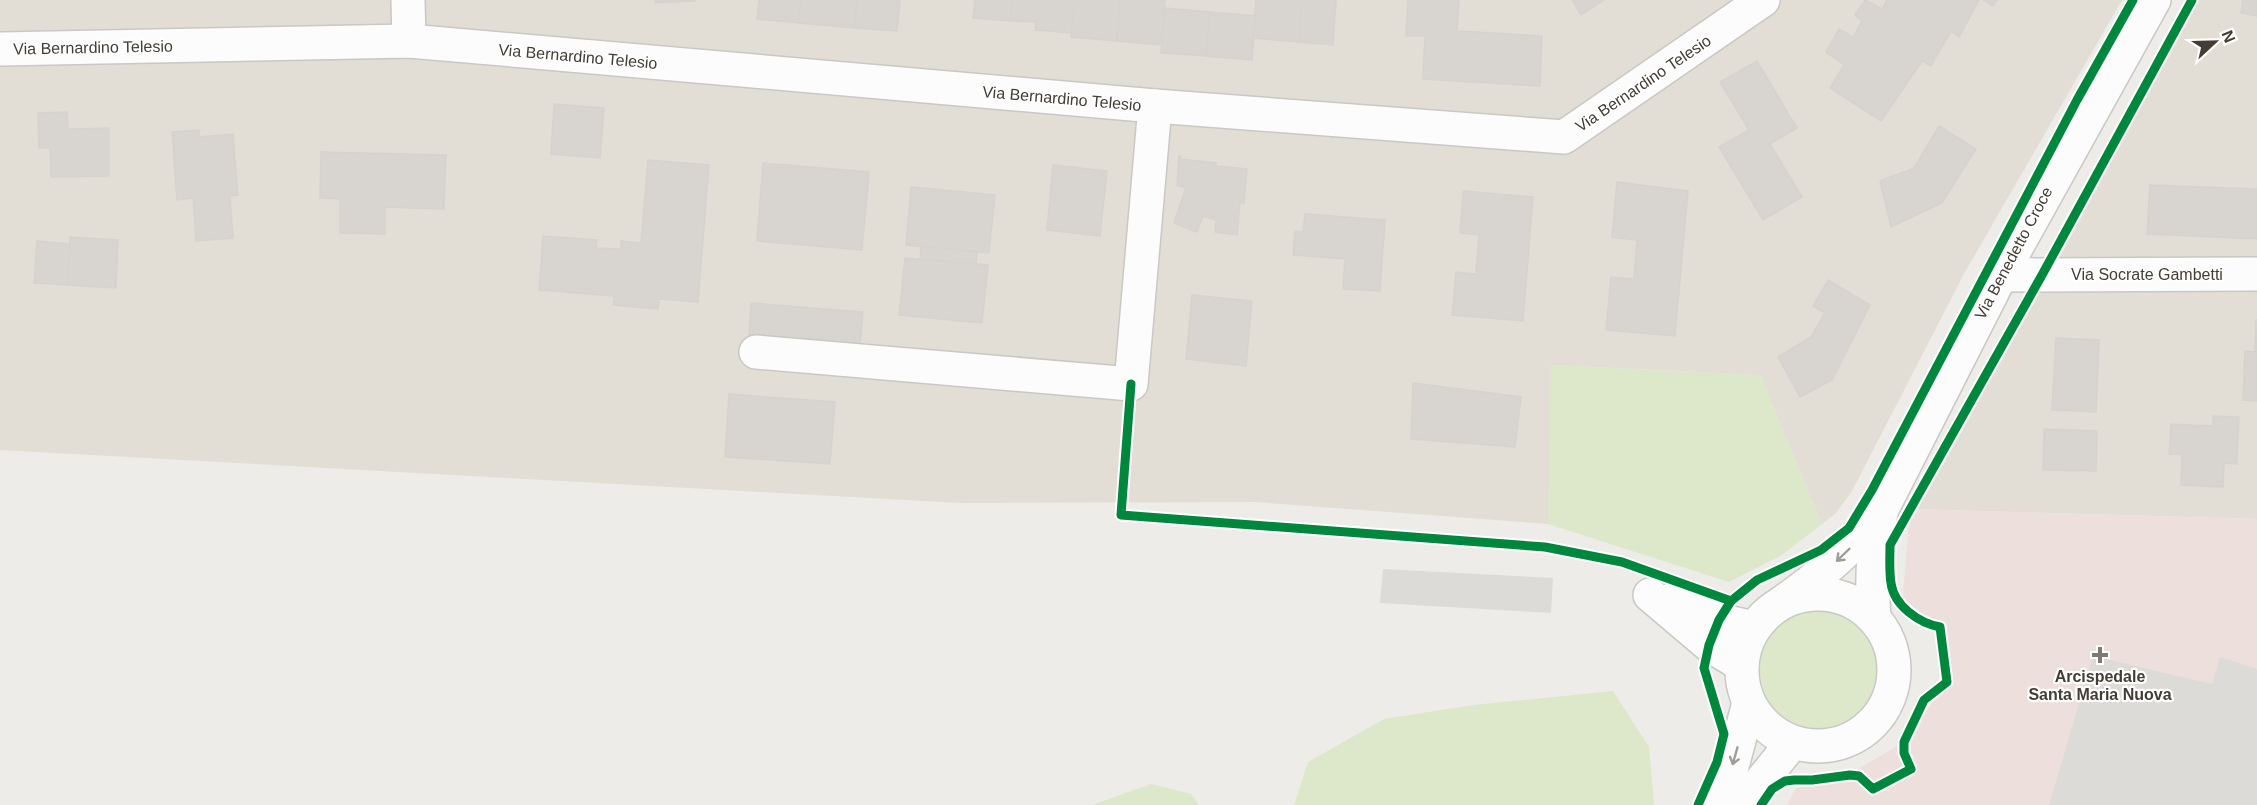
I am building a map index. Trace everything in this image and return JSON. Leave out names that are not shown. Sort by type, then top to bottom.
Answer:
[{"type":"street","points":[[408,0],[410,41]]},
{"type":"street","name":"Via Bernardino Telesio","points":[[0,49],[410,41],[1155,106],[1564,136],[1763,0]]},
{"type":"street","name":"Via Benedetto Croce","points":[[1783,602],[1824,573],[1864,534],[1881,511],[2001,275],[2154,0]]},
{"type":"street","name":"Via Bernardino Telesio","points":[[756,352],[1131,384],[1155,106]]},
{"type":"street","name":"Via Socrate Gambetti","points":[[2001,275],[2257,274]]},
{"type":"street","name":"Via Benedetto Croce","points":[[1874,618],[1871,583],[1875,538],[1881,511]]},
{"type":"street","points":[[1821,594],[1840,597],[1858,605],[1874,618],[1886,634],[1893,653],[1895,674],[1891,694],[1883,712],[1869,728],[1852,739],[1833,746],[1812,747],[1792,743],[1774,734],[1760,720],[1749,703],[1743,684],[1742,665],[1745,645],[1754,628],[1767,613],[1783,602],[1802,595],[1821,594]]},
{"type":"street","points":[[1742,665],[1708,645],[1650,596],[1719,620],[1754,628]]},
{"type":"street","points":[[1711,805],[1730,774],[1749,703]]},
{"type":"street","points":[[1742,805],[1792,743]]},
{"type":"shaded area","points":[[0,0],[2122,0],[1965,272],[1852,491],[1836,513],[1822,524],[1760,375],[1552,365],[1548,524],[1255,502],[961,503],[0,450]]},
{"type":"shaded area","points":[[2196,0],[2257,0],[2257,519],[1910,509]]},
{"type":"shaded area","name":"Arcispedale Santa Maria Nuova","points":[[1910,509],[2257,519],[2257,805],[1787,805],[1796,788],[1846,776],[1904,742],[1947,682],[1940,627],[1902,605]]},
{"type":"shaded area","points":[[1383,569],[1553,578],[1551,613],[1380,603]]},
{"type":"shaded area","points":[[2093,656],[2212,684],[2220,657],[2257,669],[2257,805],[2049,805]]},
{"type":"green space","points":[[1551,365],[1760,375],[1822,524],[1782,555],[1729,582],[1548,524]]},
{"type":"green space","points":[[1820,609],[1843,614],[1862,627],[1875,646],[1880,669],[1875,692],[1862,711],[1843,724],[1820,729],[1797,724],[1778,711],[1765,692],[1760,669],[1765,646],[1778,627],[1797,614]]},
{"type":"green space","points":[[1613,691],[1649,747],[1654,805],[1294,805],[1308,762],[1384,719],[1473,705]]},
{"type":"green space","points":[[1151,784],[1191,794],[1199,805],[1092,805]]},
{"type":"building","points":[[655,0],[695,0],[695,1],[655,3]]},
{"type":"building","points":[[759,0],[801,0],[799,23],[757,19]]},
{"type":"building","points":[[801,0],[857,0],[855,28],[799,23]]},
{"type":"building","points":[[857,0],[900,0],[897,31],[855,28]]},
{"type":"building","points":[[975,0],[1012,0],[1010,21],[973,18]]},
{"type":"building","points":[[1012,0],[1075,0],[1072,33],[1035,30],[1036,22],[1010,21]]},
{"type":"building","points":[[1075,0],[1120,0],[1117,41],[1071,37]]},
{"type":"building","points":[[1120,0],[1165,0],[1162,45],[1117,41]]},
{"type":"building","points":[[1256,0],[1302,0],[1299,42],[1253,38]]},
{"type":"building","points":[[1302,0],[1336,0],[1333,45],[1299,42]]},
{"type":"building","points":[[1408,0],[1459,0],[1457,31],[1542,36],[1540,86],[1423,79],[1425,36],[1406,36]]},
{"type":"building","points":[[1572,0],[1604,0],[1581,15]]},
{"type":"building","points":[[1865,0],[1882,9],[1887,0],[1979,0],[1959,37],[1951,31],[1931,66],[1922,61],[1881,121],[1830,88],[1844,65],[1826,52],[1839,29],[1853,37],[1862,21],[1855,15]]},
{"type":"building","points":[[1983,0],[1997,0],[1993,6]]},
{"type":"building","points":[[2243,0],[2257,0],[2257,16],[2241,13]]},
{"type":"building","points":[[1165,8],[1210,12],[1206,56],[1161,53]]},
{"type":"building","points":[[1210,12],[1255,16],[1252,60],[1206,56]]},
{"type":"building","points":[[1757,61],[1797,128],[1770,144],[1802,197],[1763,220],[1719,147],[1749,130],[1720,82]]},
{"type":"building","points":[[554,104],[604,108],[600,158],[551,154]]},
{"type":"building","points":[[67,112],[68,129],[109,128],[109,176],[51,177],[50,148],[39,148],[38,113]]},
{"type":"building","points":[[1939,126],[1976,149],[1942,203],[1891,227],[1880,181],[1914,168]]},
{"type":"building","points":[[199,130],[199,137],[233,134],[238,195],[230,196],[233,238],[196,241],[193,198],[177,200],[172,132]]},
{"type":"building","points":[[321,152],[446,155],[444,209],[385,207],[385,234],[340,233],[340,199],[320,198]]},
{"type":"building","points":[[1179,156],[1181,156],[1180,159],[1216,163],[1216,166],[1247,169],[1244,203],[1240,202],[1237,235],[1215,232],[1216,220],[1203,216],[1197,232],[1174,223],[1186,188],[1177,185]]},
{"type":"building","points":[[648,160],[709,165],[698,302],[659,299],[658,309],[613,305],[614,296],[539,290],[543,236],[597,240],[596,248],[621,249],[621,241],[641,243]]},
{"type":"building","points":[[763,163],[869,172],[862,250],[757,241]]},
{"type":"building","points":[[1053,165],[1107,171],[1100,236],[1047,230]]},
{"type":"building","points":[[1617,182],[1688,191],[1675,336],[1606,330],[1611,277],[1634,279],[1637,240],[1612,237]]},
{"type":"building","points":[[2150,185],[2257,189],[2257,239],[2147,234]]},
{"type":"building","points":[[911,187],[995,195],[989,253],[906,245]]},
{"type":"building","points":[[1463,191],[1533,197],[1523,321],[1452,315],[1456,272],[1476,274],[1479,235],[1460,233]]},
{"type":"building","points":[[1305,214],[1385,220],[1380,291],[1343,289],[1345,259],[1293,255],[1295,231],[1303,232]]},
{"type":"building","points":[[70,237],[118,240],[116,288],[68,285]]},
{"type":"building","points":[[37,241],[70,244],[68,285],[34,283]]},
{"type":"building","points":[[921,246],[977,252],[976,264],[920,259]]},
{"type":"building","points":[[905,258],[988,265],[982,323],[899,315]]},
{"type":"building","points":[[1828,280],[1870,305],[1832,380],[1800,397],[1778,357],[1811,337],[1825,313],[1813,306]]},
{"type":"building","points":[[1192,295],[1252,301],[1246,366],[1186,359]]},
{"type":"building","points":[[751,303],[863,312],[860,344],[749,335]]},
{"type":"building","points":[[2256,319],[2257,401],[2243,400],[2245,351],[2255,352]]},
{"type":"building","points":[[2056,338],[2099,340],[2096,412],[2052,410]]},
{"type":"building","points":[[1413,383],[1521,397],[1515,447],[1411,439]]},
{"type":"building","points":[[729,394],[835,402],[830,464],[725,457]]},
{"type":"building","points":[[2213,416],[2239,417],[2237,464],[2224,463],[2223,487],[2181,485],[2182,454],[2169,454],[2171,424],[2213,426]]},
{"type":"building","points":[[2044,429],[2097,431],[2096,471],[2043,470]]},
{"type":"cycle path","points":[[1698,805],[1717,762],[1724,734],[1704,668],[1709,645],[1719,620],[1731,601],[1757,580],[1821,550],[1849,528],[1872,490],[2077,100],[2133,0]]},
{"type":"cycle path","points":[[1761,805],[1772,789],[1785,781],[1850,775],[1859,776],[1873,789],[1911,769],[1904,753],[1904,742],[1924,700],[1947,682],[1940,627],[1924,622],[1909,612],[1902,606],[1893,591],[1890,573],[1890,545],[2042,275],[2192,0]]},
{"type":"cycle path","points":[[1131,384],[1121,515],[1545,547],[1622,562],[1731,601]]},
{"type":"place","name":"Arcispedale Santa Maria Nuova","points":[[2100,655]]}]
